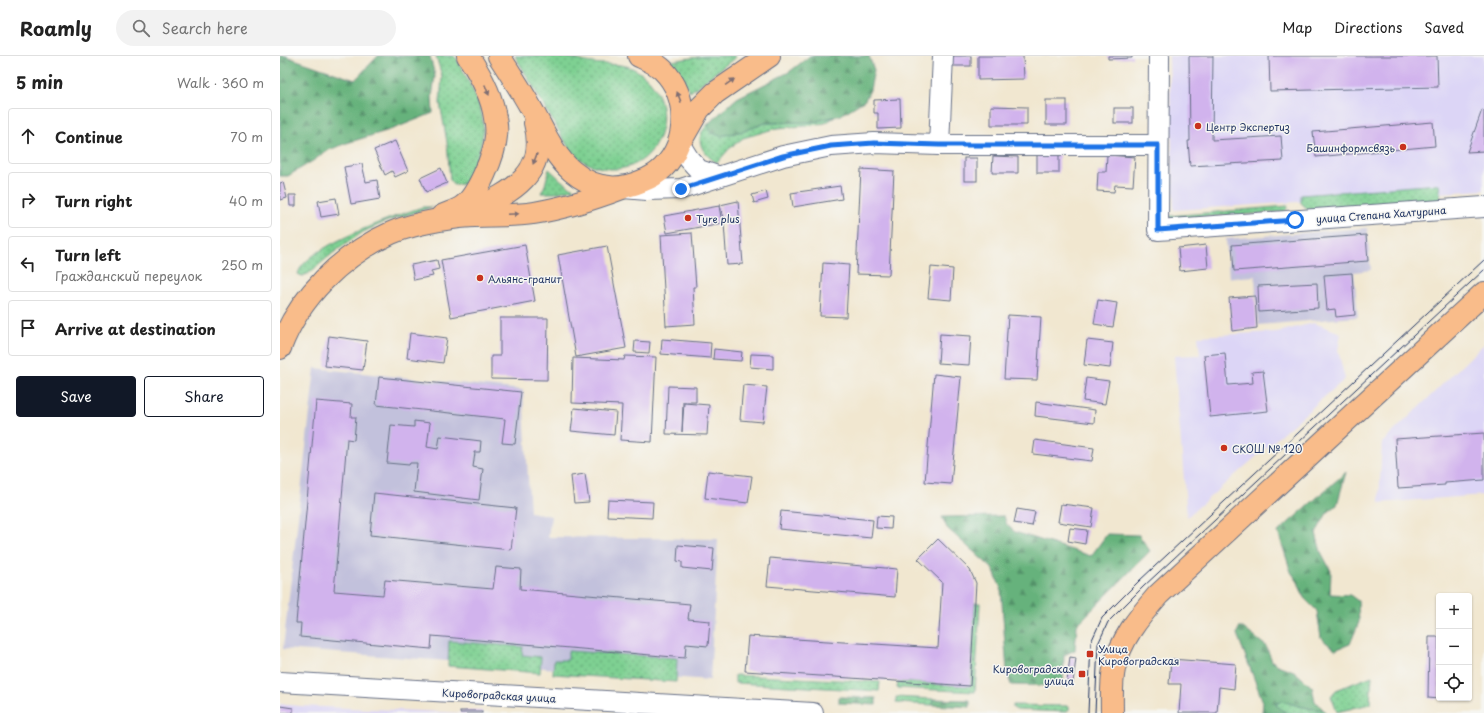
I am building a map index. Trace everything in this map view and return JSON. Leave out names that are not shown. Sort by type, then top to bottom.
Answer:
[{"type":"main road","points":[[280,348],[286,331],[304,303],[335,271],[361,249],[391,233],[417,225],[462,207],[474,195],[489,163],[496,137],[495,118],[492,103],[483,81],[468,56]]},
{"type":"main road","points":[[499,56],[531,107],[544,134],[559,156],[573,172],[595,185],[622,188]]},
{"type":"main road","points":[[639,56],[654,63],[663,70],[670,78],[680,98],[683,121],[679,143]]},
{"type":"main road","points":[[417,225],[460,217],[533,213],[585,201],[647,179],[662,169],[673,155],[699,109],[715,93],[769,56]]},
{"type":"main road","points":[[460,217],[496,199],[525,179],[537,153],[538,134],[531,107]]},
{"type":"main road","points":[[1112,713],[1113,670],[1122,645],[1138,618],[1158,594],[1484,293]]},
{"type":"street","points":[[939,145],[943,56]]},
{"type":"street","points":[[622,188],[647,190],[681,189],[717,176],[783,156],[831,146],[874,143],[939,145],[1158,145],[1159,56]]},
{"type":"street","points":[[679,143],[689,159],[699,170],[717,176]]},
{"type":"street","name":"улица Степана Халтурина","points":[[1158,145],[1158,230],[1484,207]]},
{"type":"street","name":"Кировоградская улица","points":[[280,682],[813,713]]},
{"type":"shaded area","points":[[1169,56],[1484,56],[1484,190],[1174,210]]},
{"type":"shaded area","points":[[1367,228],[1371,270],[1354,272],[1358,317],[1258,325],[1255,276],[1229,278],[1226,239]]},
{"type":"shaded area","name":"СКОШ № 120","points":[[1314,323],[1341,333],[1338,350],[1345,379],[1187,517],[1174,356],[1200,355],[1198,336],[1277,332]]},
{"type":"shaded area","points":[[1484,344],[1484,495],[1379,503],[1382,443]]},
{"type":"shaded area","points":[[315,368],[523,390],[530,512],[551,516],[548,537],[718,539],[710,680],[283,649]]},
{"type":"shaded area","points":[[280,704],[300,706],[469,713],[280,713]]},
{"type":"green space","points":[[280,56],[285,56],[355,80],[378,56],[430,56],[435,76],[432,97],[433,113],[393,129],[347,143],[324,152],[316,159],[288,176],[280,176]]},
{"type":"green space","points":[[436,56],[454,56],[457,59],[473,90],[482,115],[483,130],[481,146],[464,184],[453,185],[450,180],[447,142],[440,103],[442,76]]},
{"type":"green space","points":[[515,56],[560,56],[598,64],[627,66],[632,68],[648,79],[658,94],[662,111],[662,129],[655,145],[645,158],[629,167],[610,169],[596,167],[584,162],[570,150]]},
{"type":"green space","points":[[705,56],[736,57],[690,92],[678,70],[671,61]]},
{"type":"green space","points":[[810,56],[869,56],[874,70],[870,90],[865,100],[841,115],[813,122],[765,123],[744,131],[721,136],[711,133],[708,124],[737,98],[789,72]]},
{"type":"green space","points":[[835,117],[825,123],[777,128],[743,138],[729,149],[717,163],[704,151],[700,139],[703,130],[708,124],[711,133],[744,131],[765,123],[813,122]]},
{"type":"green space","points":[[549,169],[562,181],[574,189],[555,193],[541,193],[545,185]]},
{"type":"green space","points":[[1439,184],[1441,200],[1310,211],[1301,203],[1301,195]]},
{"type":"green space","points":[[1288,206],[1284,212],[1170,219],[1169,216]]},
{"type":"green space","points":[[422,207],[432,207],[385,222],[363,232],[333,253],[308,274],[302,276],[298,274],[304,264],[316,253],[333,243],[392,217]]},
{"type":"green space","points":[[1346,472],[1337,505],[1327,513],[1316,533],[1321,552],[1331,571],[1330,594],[1350,595],[1358,601],[1359,622],[1350,644],[1335,650],[1321,638],[1317,611],[1304,598],[1298,582],[1291,572],[1278,532]]},
{"type":"green space","points":[[1004,516],[1007,525],[1015,532],[1091,556],[1107,534],[1139,535],[1150,551],[1077,625],[1075,650],[1064,655],[1063,686],[1011,685],[1007,672],[1001,589],[993,569],[947,528],[942,517]]},
{"type":"green space","points":[[975,603],[980,603],[975,692],[897,688],[898,682],[971,686]]},
{"type":"green space","points":[[1239,628],[1243,628],[1266,646],[1272,661],[1277,665],[1294,671],[1312,687],[1315,701],[1324,710],[1303,707],[1283,701],[1275,704],[1286,713],[1262,713],[1263,702],[1237,634]]},
{"type":"green space","points":[[449,641],[523,647],[522,655],[541,657],[540,673],[448,666]]},
{"type":"green space","points":[[568,651],[677,658],[676,682],[553,674],[554,660],[568,660]]},
{"type":"green space","points":[[735,675],[880,682],[879,691],[735,683]]},
{"type":"green space","points":[[1372,676],[1370,704],[1337,712],[1331,696],[1336,690]]},
{"type":"green space","points":[[839,697],[876,698],[876,705],[839,703]]},
{"type":"green space","points":[[896,697],[933,699],[932,705],[896,703]]},
{"type":"green space","points":[[933,699],[970,700],[970,707],[932,705]]},
{"type":"green space","points":[[1283,701],[1303,707],[1324,710],[1325,713],[1286,713],[1275,704]]},
{"type":"green space","points":[[1013,705],[1069,706],[1069,710],[1066,712],[1017,710],[1013,708]]},
{"type":"building","points":[[951,56],[971,56],[971,66],[951,66]]},
{"type":"building","points":[[978,56],[1023,56],[1024,79],[978,80]]},
{"type":"building","points":[[1108,56],[1132,56],[1132,58],[1108,59]]},
{"type":"building","points":[[1189,56],[1213,56],[1212,140],[1281,136],[1283,161],[1190,166],[1188,141],[1190,141]]},
{"type":"building","points":[[1269,56],[1437,56],[1438,87],[1270,91]]},
{"type":"building","points":[[900,99],[901,128],[878,129],[878,113],[874,113],[874,100]]},
{"type":"building","points":[[1046,100],[1067,100],[1067,125],[1046,125]]},
{"type":"building","points":[[991,106],[1027,107],[1027,125],[991,125]]},
{"type":"building","points":[[1114,108],[1133,108],[1133,123],[1114,123]]},
{"type":"building","points":[[1482,110],[1484,111],[1484,151],[1467,152]]},
{"type":"building","points":[[1433,122],[1435,146],[1316,157],[1313,132]]},
{"type":"building","points":[[395,141],[408,171],[395,177],[392,171],[385,175],[374,150]]},
{"type":"building","points":[[1037,155],[1059,155],[1059,173],[1037,173]]},
{"type":"building","points":[[1107,155],[1135,157],[1133,186],[1115,185],[1114,192],[1097,191],[1098,172],[1106,172]]},
{"type":"building","points":[[993,156],[1018,157],[1018,173],[992,173]]},
{"type":"building","points":[[964,158],[977,158],[977,181],[964,181]]},
{"type":"building","points":[[362,164],[366,182],[377,180],[380,199],[351,204],[344,167]]},
{"type":"building","points":[[441,168],[447,183],[426,192],[420,178]]},
{"type":"building","points":[[861,169],[894,171],[889,275],[856,274]]},
{"type":"building","points":[[283,182],[287,198],[280,200],[280,183]]},
{"type":"building","points":[[840,186],[842,199],[793,207],[791,193]]},
{"type":"building","points":[[766,191],[768,199],[754,203],[752,195]]},
{"type":"building","points":[[289,195],[296,195],[296,206],[290,206]]},
{"type":"building","points":[[336,198],[339,214],[321,217],[318,201]]},
{"type":"building","points":[[738,201],[743,264],[727,265],[724,223],[720,205]]},
{"type":"building","points":[[719,206],[722,223],[667,233],[664,216]]},
{"type":"building","points":[[692,233],[696,287],[693,287],[695,324],[666,326],[661,235]]},
{"type":"building","points":[[1366,235],[1368,261],[1234,271],[1232,245]]},
{"type":"building","points":[[525,245],[535,301],[451,317],[441,260]]},
{"type":"building","points":[[1206,245],[1208,268],[1180,271],[1178,248]]},
{"type":"building","points":[[607,246],[626,348],[576,357],[558,255]]},
{"type":"building","points":[[437,260],[439,269],[431,271],[433,276],[414,280],[411,265]]},
{"type":"building","points":[[823,263],[849,265],[846,317],[820,316]]},
{"type":"building","points":[[931,267],[953,269],[951,300],[928,298]]},
{"type":"building","points":[[1352,273],[1355,315],[1336,317],[1335,309],[1327,310],[1324,275]]},
{"type":"building","points":[[1317,283],[1318,308],[1259,312],[1258,286]]},
{"type":"building","points":[[1255,296],[1257,328],[1232,331],[1229,298]]},
{"type":"building","points":[[1098,300],[1117,303],[1113,327],[1094,324]]},
{"type":"building","points":[[1008,315],[1041,317],[1037,380],[1004,379]]},
{"type":"building","points":[[500,318],[548,318],[547,380],[491,379],[491,356],[500,356]]},
{"type":"building","points":[[410,333],[447,338],[443,363],[407,358]]},
{"type":"building","points":[[940,334],[971,336],[969,365],[938,363]]},
{"type":"building","points":[[329,336],[367,341],[363,370],[325,366]]},
{"type":"building","points":[[662,339],[711,343],[710,358],[661,354]]},
{"type":"building","points":[[1087,340],[1113,343],[1110,368],[1084,365]]},
{"type":"building","points":[[635,341],[650,342],[649,353],[634,352]]},
{"type":"building","points":[[714,349],[742,352],[741,361],[713,359]]},
{"type":"building","points":[[1225,353],[1228,385],[1253,383],[1252,372],[1263,371],[1268,411],[1210,417],[1204,355]]},
{"type":"building","points":[[751,354],[773,355],[773,369],[750,367]]},
{"type":"building","points":[[625,356],[656,357],[652,442],[620,440],[622,405],[572,403],[573,358],[624,360]]},
{"type":"building","points":[[934,374],[961,377],[951,484],[925,482]]},
{"type":"building","points":[[379,377],[521,392],[515,444],[502,443],[505,419],[376,405]]},
{"type":"building","points":[[1086,378],[1109,381],[1105,404],[1083,401]]},
{"type":"building","points":[[743,385],[767,387],[763,422],[740,420]]},
{"type":"building","points":[[668,386],[696,387],[696,402],[683,402],[682,432],[684,403],[709,405],[707,435],[666,434]]},
{"type":"building","points":[[316,401],[352,404],[351,417],[356,417],[354,440],[347,439],[334,591],[383,595],[385,580],[493,589],[496,567],[521,569],[520,589],[690,604],[688,619],[710,621],[708,646],[686,644],[685,658],[432,636],[431,649],[300,637],[301,623],[296,623]]},
{"type":"building","points":[[1036,402],[1095,410],[1094,423],[1035,416]]},
{"type":"building","points":[[574,408],[616,412],[614,435],[571,431]]},
{"type":"building","points":[[414,421],[430,423],[427,447],[438,449],[440,436],[481,441],[480,452],[474,452],[473,467],[483,469],[479,500],[414,492],[417,463],[410,463],[409,465],[387,463],[391,425],[414,427]]},
{"type":"building","points":[[1484,433],[1484,480],[1445,483],[1445,485],[1398,488],[1395,439]]},
{"type":"building","points":[[1035,440],[1094,448],[1092,461],[1033,454]]},
{"type":"building","points":[[708,471],[752,476],[748,503],[705,498]]},
{"type":"building","points":[[585,474],[589,502],[574,503],[571,476]]},
{"type":"building","points":[[374,493],[516,508],[511,550],[370,535]]},
{"type":"building","points":[[608,500],[653,502],[652,518],[607,516]]},
{"type":"building","points":[[1061,504],[1094,508],[1091,527],[1058,522]]},
{"type":"building","points":[[1017,509],[1035,512],[1032,526],[1014,523]]},
{"type":"building","points":[[781,511],[873,520],[871,538],[779,529]]},
{"type":"building","points":[[877,516],[892,517],[891,529],[876,528]]},
{"type":"building","points":[[1070,528],[1087,530],[1085,544],[1068,541]]},
{"type":"building","points":[[938,539],[970,570],[976,583],[970,686],[745,671],[748,636],[938,648],[942,582],[918,559]]},
{"type":"building","points":[[678,545],[714,548],[712,571],[682,568],[682,562],[677,561]]},
{"type":"building","points":[[770,558],[897,569],[895,597],[767,586]]},
{"type":"building","points":[[1429,637],[1436,637],[1436,699],[1428,698]]},
{"type":"building","points":[[1070,657],[1076,658],[1073,683],[1067,682]]},
{"type":"building","points":[[1171,659],[1236,664],[1234,689],[1219,687],[1217,713],[1179,713],[1181,684],[1169,684]]},
{"type":"building","points":[[280,706],[293,708],[293,713],[280,713]]},
{"type":"building","points":[[460,711],[482,711],[482,713],[460,713]]},
{"type":"tram line","points":[[1088,713],[1091,642],[1102,618],[1139,581],[1484,260]]},
{"type":"tram line","points":[[1095,713],[1098,644],[1108,622],[1144,586],[1484,270]]},
{"type":"place","name":"Центр Экспертиз","points":[[1198,126]]},
{"type":"place","name":"Башинформсвязь","points":[[1403,147]]},
{"type":"place","name":"Tyre plus","points":[[688,218]]},
{"type":"place","name":"Альянс-гранит","points":[[480,278]]},
{"type":"place","name":"СКОШ № 120","points":[[1224,448]]},
{"type":"place","name":"Улица Кировоградская","points":[[1090,654]]},
{"type":"place","name":"Кировоградская улица","points":[[1082,674]]},
{"type":"route","points":[[681,189],[717,176],[783,156],[831,146],[874,143],[939,145],[1158,145],[1158,230],[1295,220]]}]
